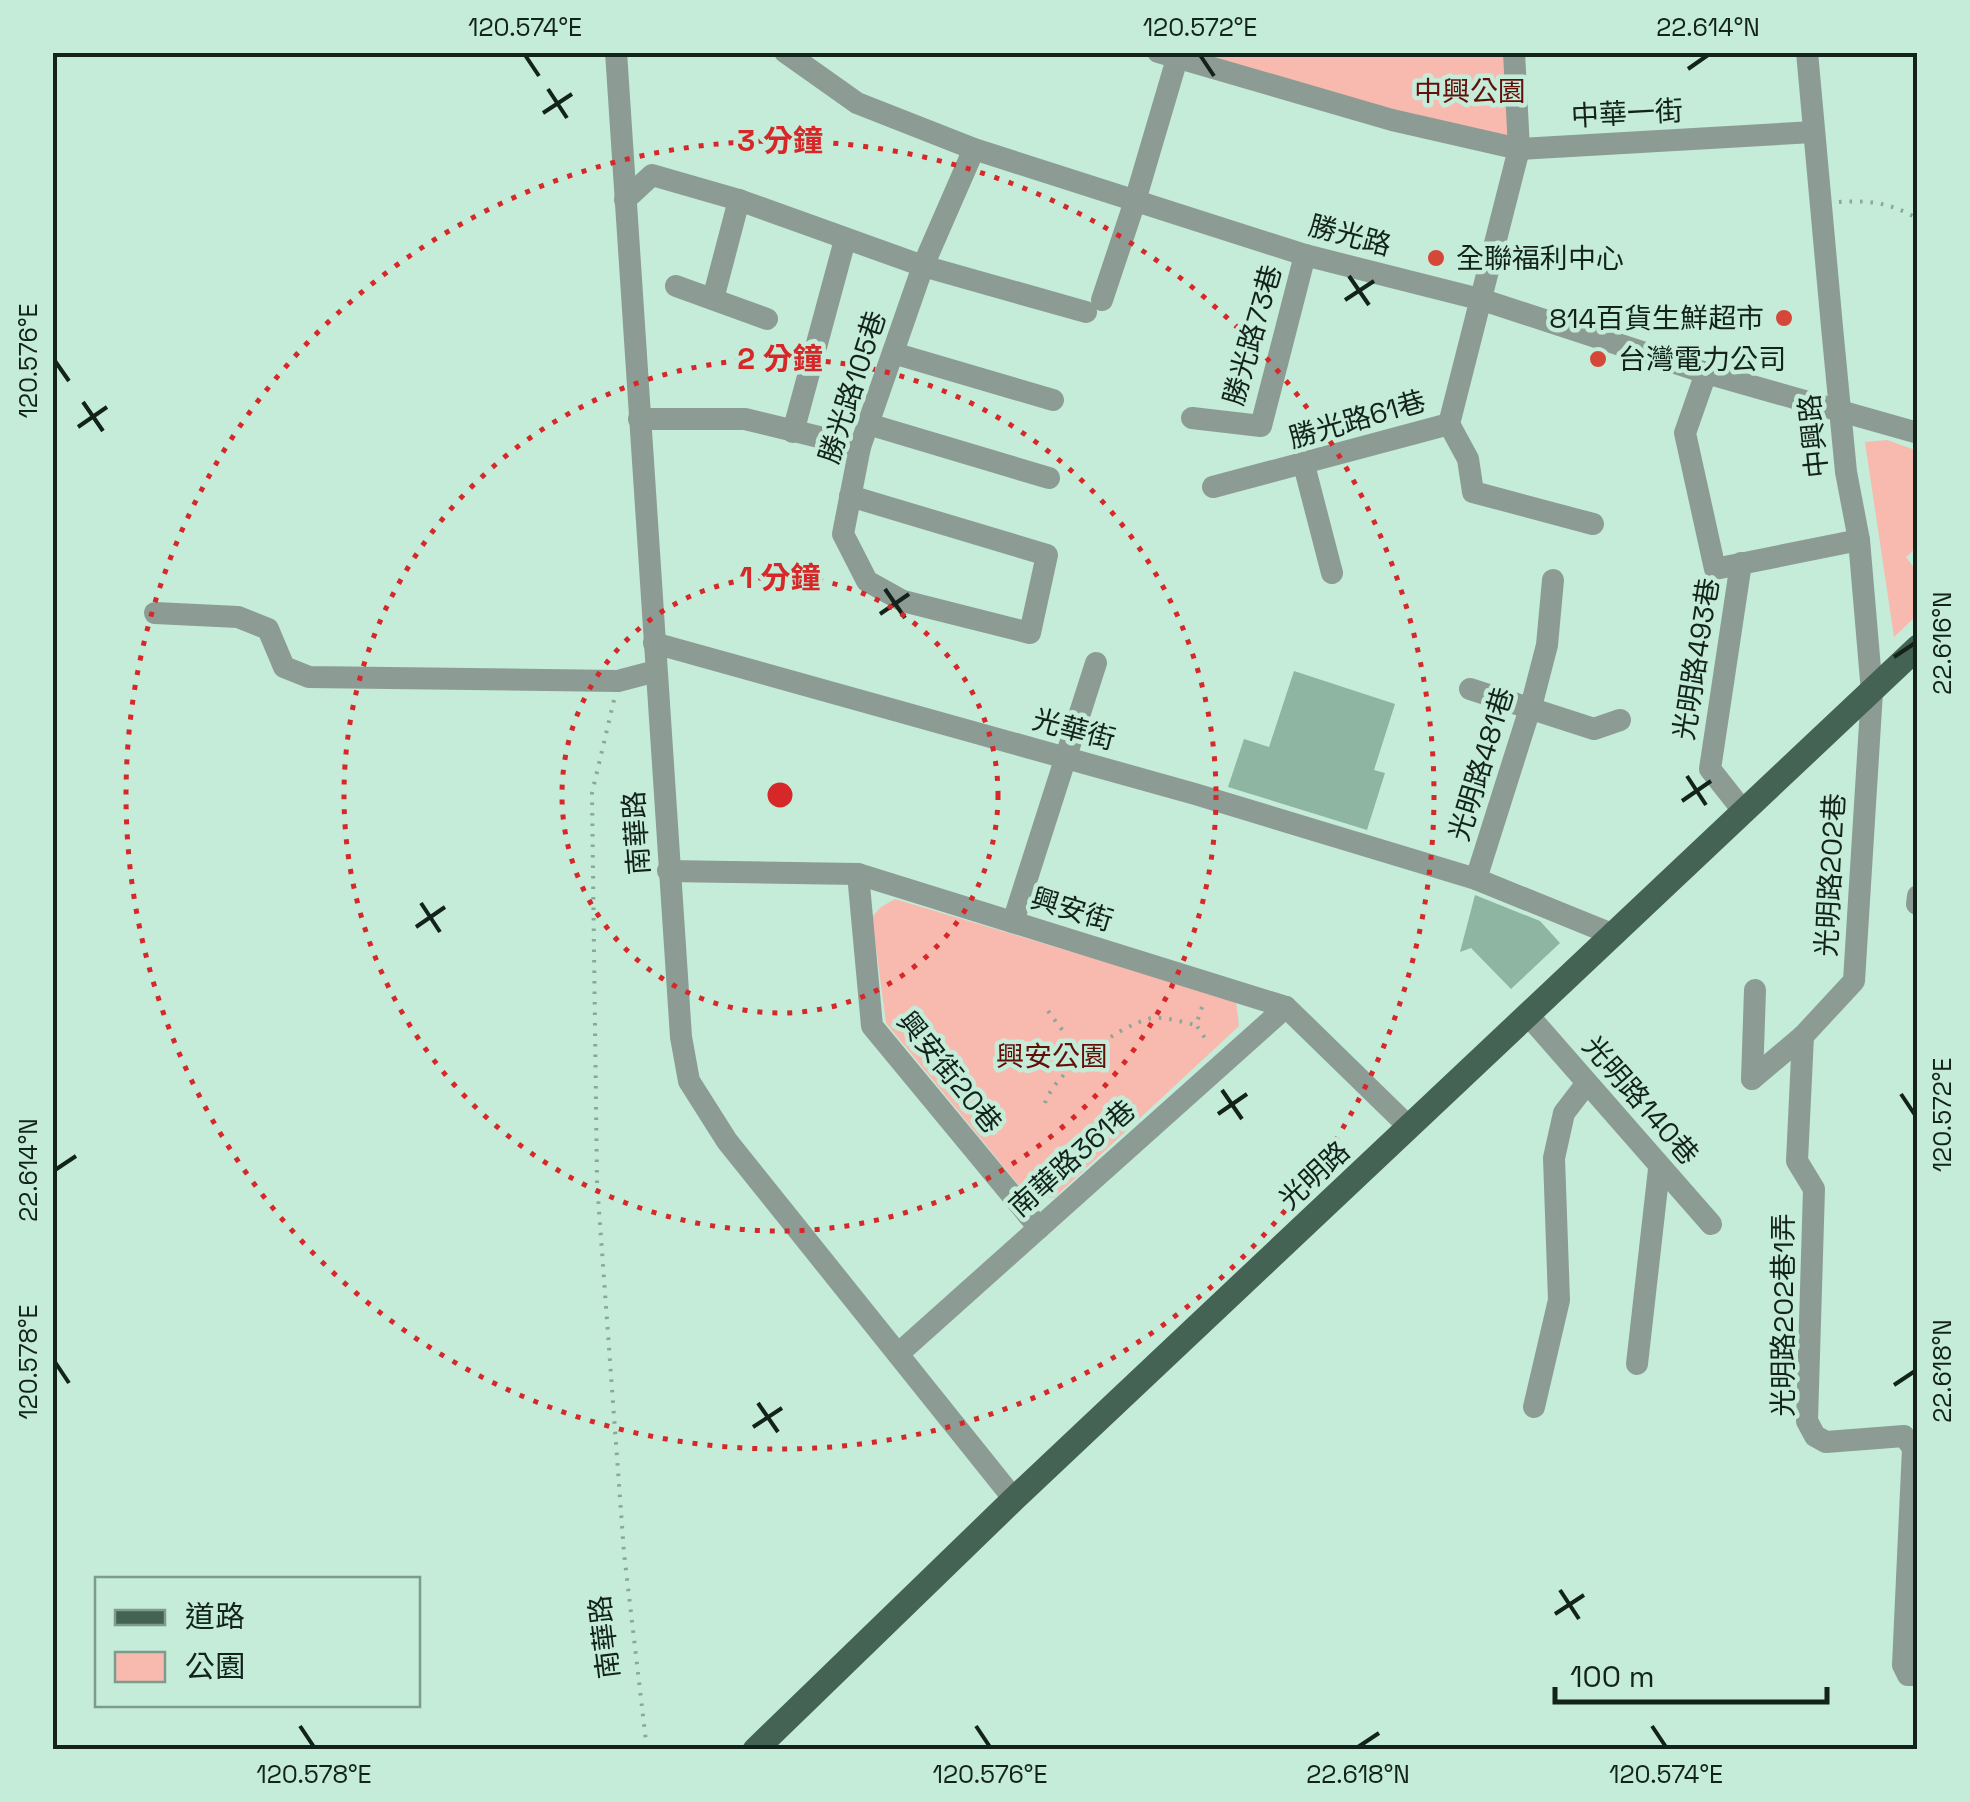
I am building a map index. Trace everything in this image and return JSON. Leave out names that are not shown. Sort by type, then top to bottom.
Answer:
[{"type":"main road","name":"光明路","points":[[755,1750],[1014,1499],[1918,647]]},
{"type":"street","name":"南華路","points":[[616,52],[668,872],[681,1037],[690,1081],[727,1141],[1014,1499]]},
{"type":"street","name":"勝光路","points":[[786,52],[858,103],[974,148],[1305,255],[1483,300],[1706,373],[1918,433]]},
{"type":"street","name":"勝光路61巷","points":[[1213,487],[1449,424],[1518,149],[1514,52]]},
{"type":"street","name":"中興路","points":[[1808,52],[1846,472],[1859,540],[1872,692]]},
{"type":"street","points":[[625,200],[652,175],[739,200],[923,266],[1094,306],[1135,202],[1172,54]]},
{"type":"street","name":"中華一街","points":[[1172,54],[1392,120],[1518,149],[1813,132]]},
{"type":"street","name":"勝光路105巷","points":[[850,496],[1047,555],[1030,633],[903,600],[868,582],[843,534],[850,496],[860,447],[923,266],[974,148]]},
{"type":"street","points":[[712,299],[739,200]]},
{"type":"street","points":[[794,432],[845,240]]},
{"type":"street","name":"勝光路73巷","points":[[1192,418],[1261,426],[1305,255]]},
{"type":"street","points":[[676,286],[767,319]]},
{"type":"street","points":[[893,352],[1053,400]]},
{"type":"street","points":[[1706,373],[1685,432],[1715,569],[1859,540]]},
{"type":"street","points":[[639,420],[745,419],[860,447]]},
{"type":"street","points":[[868,424],[1049,478]]},
{"type":"street","points":[[1449,424],[1468,459],[1472,492],[1593,524]]},
{"type":"street","points":[[1304,465],[1332,573]]},
{"type":"street","name":"光明路493巷","points":[[1742,563],[1710,769],[1744,812]]},
{"type":"street","name":"光明路481巷","points":[[1554,580],[1546,644],[1530,708],[1476,879],[1614,935]]},
{"type":"street","points":[[155,613],[238,617],[268,630],[284,667],[309,677],[618,681],[656,671]]},
{"type":"street","name":"光華街","points":[[654,643],[1196,794],[1476,879]]},
{"type":"street","points":[[1012,922],[1096,663]]},
{"type":"street","points":[[1470,689],[1594,729],[1620,720]]},
{"type":"street","name":"光明路202巷","points":[[1756,990],[1752,1079],[1803,1036],[1854,981],[1872,692]]},
{"type":"street","name":"興安街","points":[[668,872],[858,874],[1286,1007],[1409,1127]]},
{"type":"street","name":"興安街20巷","points":[[858,874],[872,1026],[1039,1228]]},
{"type":"street","points":[[1916,904],[1918,896]]},
{"type":"street","name":"南華路361巷","points":[[898,1354],[1286,1007]]},
{"type":"street","name":"光明路140巷","points":[[1528,1015],[1710,1224]]},
{"type":"street","name":"光明路202巷1弄","points":[[1803,1036],[1797,1161],[1814,1189],[1806,1421],[1815,1436],[1826,1442],[1904,1436],[1913,1448],[1903,1666],[1908,1675],[1918,1674]]},
{"type":"street","points":[[1534,1407],[1559,1300],[1554,1158],[1564,1113],[1587,1083]]},
{"type":"street","points":[[1637,1364],[1659,1169]]},
{"type":"path","points":[[1820,204],[1868,200],[1894,205],[1918,220]]},
{"type":"path","name":"南華路","points":[[618,681],[592,794],[598,1183],[624,1552],[647,1750]]},
{"type":"path","points":[[1196,1025],[1202,1006]]},
{"type":"path","points":[[1048,1011],[1066,1035]]},
{"type":"path","points":[[1045,1104],[1052,1085],[1073,1063],[1127,1028],[1152,1017],[1196,1025],[1208,1044]]},
{"type":"green space","name":"中興公園","points":[[1184,53],[1506,53],[1512,143]]},
{"type":"green space","points":[[1887,440],[1918,451],[1917,547],[1906,557],[1917,572],[1917,615],[1894,637],[1865,442]]},
{"type":"green space","name":"興安公園","points":[[895,899],[1236,1001],[1239,1026],[1054,1198],[1026,1194],[886,1023],[872,917]]},
{"type":"building","points":[[1294,671],[1395,704],[1374,770],[1385,773],[1367,830],[1228,787],[1244,739],[1269,747]]},
{"type":"building","points":[[1475,895],[1540,921],[1560,943],[1511,989],[1471,948],[1460,952]]},
{"type":"place","name":"全聯福利中心","points":[[1436,258]]},
{"type":"place","name":"814百貨生鮮超市","points":[[1784,318]]},
{"type":"place","name":"台灣電力公司","points":[[1598,359]]}]
